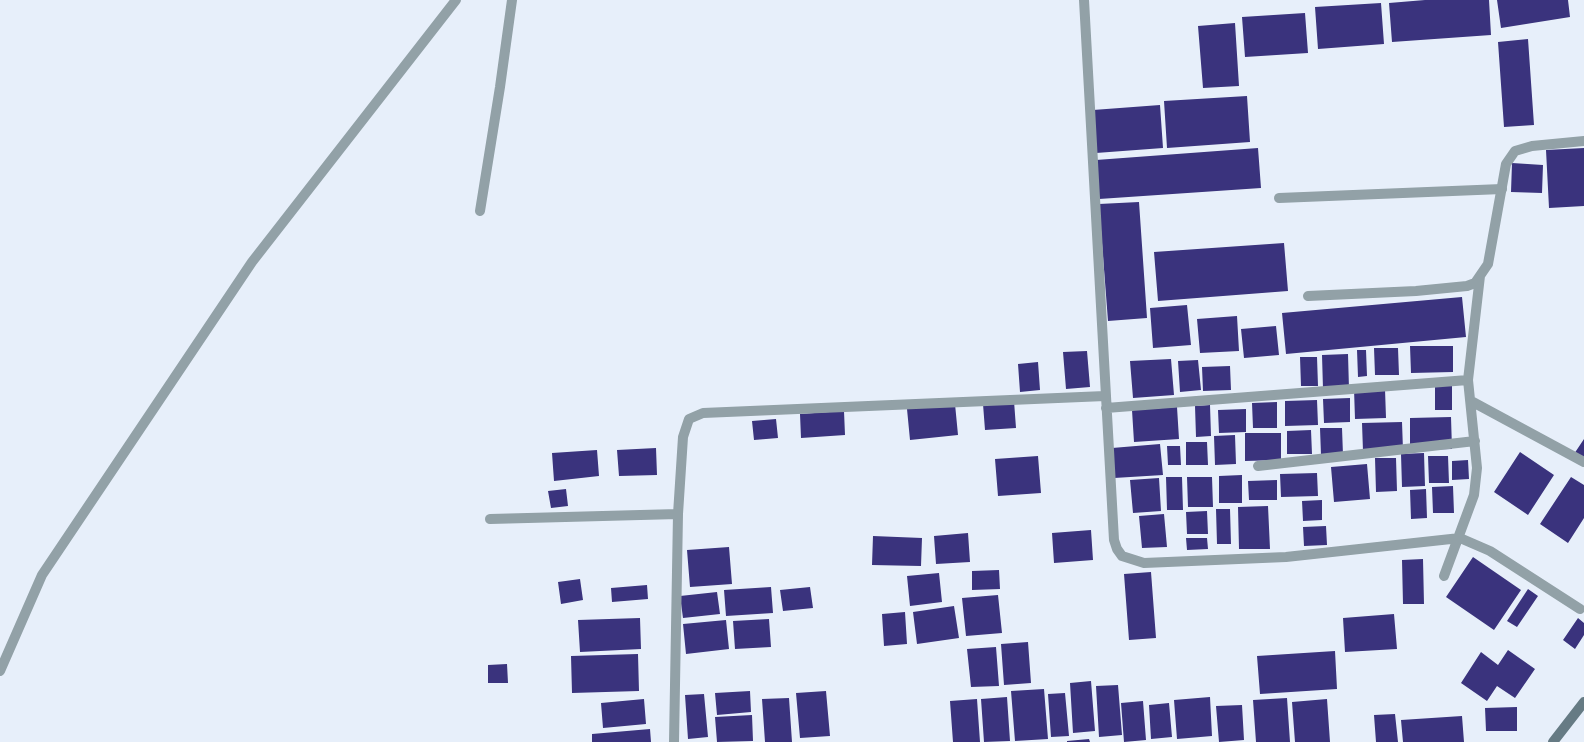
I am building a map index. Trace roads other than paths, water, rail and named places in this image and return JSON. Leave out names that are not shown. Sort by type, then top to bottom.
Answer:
[{"type":"main road","points":[[1553,742],[1584,702]]},
{"type":"street","points":[[0,671],[42,575],[252,262],[456,0]]},
{"type":"street","points":[[480,211],[512,0]]},
{"type":"street","points":[[1084,0],[1114,540],[1117,549],[1122,556],[1129,560],[1144,563],[1286,557],[1460,538],[1490,551],[1580,609]]},
{"type":"street","points":[[1308,296],[1467,286],[1475,283],[1488,264],[1506,164],[1516,151],[1532,146],[1584,141]]},
{"type":"street","points":[[1279,198],[1502,189]]},
{"type":"street","points":[[1444,576],[1460,538],[1474,495],[1477,468],[1468,380],[1480,276]]},
{"type":"street","points":[[1106,408],[1468,380]]},
{"type":"street","points":[[674,742],[678,514],[683,437],[689,419],[703,413],[1105,396]]},
{"type":"street","points":[[1471,401],[1584,462]]},
{"type":"street","points":[[1258,466],[1475,441]]},
{"type":"street","points":[[490,519],[678,514]]}]
